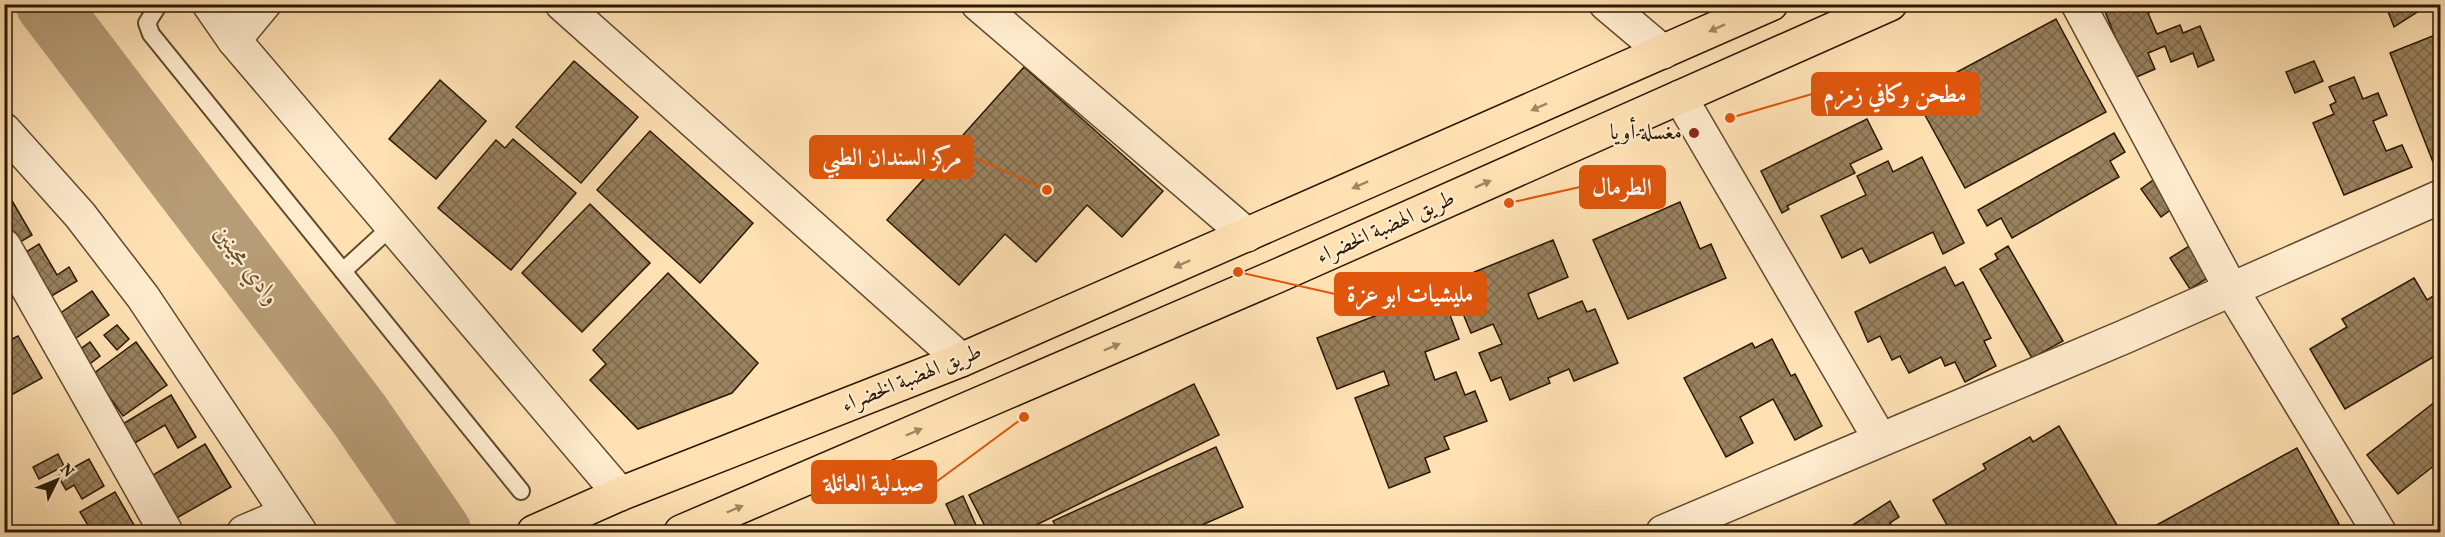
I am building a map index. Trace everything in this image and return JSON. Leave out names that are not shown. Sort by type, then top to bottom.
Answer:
[{"type":"main road","name":"طريق الهضبة الخضراء","points":[[534,532],[620,494],[961,360],[1771,4]]},
{"type":"main road","name":"طريق الهضبة الخضراء","points":[[681,532],[1074,363],[1890,4]]},
{"type":"main road","points":[[1056,319],[1074,363]]},
{"type":"street","points":[[209,4],[234,40],[620,494]]},
{"type":"street","points":[[234,40],[264,4]]},
{"type":"street","points":[[562,4],[961,360]]},
{"type":"street","points":[[978,4],[1247,235]]},
{"type":"street","points":[[1606,4],[1663,52]]},
{"type":"street","points":[[2078,4],[2231,289],[2379,532]]},
{"type":"street","points":[[1680,97],[1880,439]]},
{"type":"street","points":[[10,144],[80,215],[143,297],[293,523],[244,532]]},
{"type":"street","points":[[1664,532],[2124,338],[2231,289],[2436,206]]},
{"type":"street","points":[[4,246],[166,532]]},
{"type":"lane","points":[[159,4],[147,23],[151,34],[521,491]]},
{"type":"lane","points":[[343,271],[391,227]]},
{"type":"building","points":[[2102,4],[2169,4],[2148,13],[2157,34],[2180,25],[2183,33],[2200,26],[2214,60],[2198,67],[2193,53],[2171,62],[2165,46],[2148,53],[2155,69],[2132,79]]},
{"type":"building","points":[[2385,4],[2430,4],[2394,27]]},
{"type":"building","points":[[2056,19],[2106,112],[1965,188],[1914,95]]},
{"type":"building","points":[[2440,33],[2440,159],[2433,162],[2390,53]]},
{"type":"building","points":[[574,61],[638,117],[581,183],[516,127]]},
{"type":"building","points":[[2314,61],[2323,81],[2295,93],[2286,72]]},
{"type":"building","points":[[1024,67],[1163,191],[1122,237],[1087,205],[1036,262],[1005,234],[959,285],[887,220]]},
{"type":"building","points":[[2354,77],[2363,99],[2378,93],[2387,115],[2373,121],[2386,151],[2402,145],[2412,167],[2344,195],[2313,123],[2334,114],[2330,105],[2336,102],[2329,87]]},
{"type":"building","points":[[440,80],[486,121],[436,179],[389,139]]},
{"type":"building","points":[[1867,119],[1882,149],[1850,164],[1855,173],[1787,206],[1789,209],[1782,213],[1761,171]]},
{"type":"building","points":[[650,131],[753,223],[700,283],[597,190]]},
{"type":"building","points":[[2114,133],[2125,152],[2110,161],[2119,177],[2012,238],[2001,218],[1987,226],[1978,210]]},
{"type":"building","points":[[513,139],[576,193],[511,270],[438,208],[496,140],[505,148]]},
{"type":"building","points":[[1922,157],[1964,243],[1943,254],[1933,232],[1870,263],[1862,248],[1842,258],[1821,216],[1866,195],[1857,176],[1888,161],[1893,172]]},
{"type":"building","points":[[2153,180],[2173,208],[2161,217],[2141,189]]},
{"type":"building","points":[[11,199],[32,235],[10,248],[4,238],[4,203]]},
{"type":"building","points":[[1680,202],[1700,249],[1711,244],[1726,278],[1628,319],[1593,240]]},
{"type":"building","points":[[590,204],[650,263],[582,332],[522,273]]},
{"type":"building","points":[[1553,240],[1568,277],[1528,294],[1538,319],[1582,301],[1587,312],[1595,309],[1618,363],[1574,381],[1569,369],[1548,378],[1550,383],[1510,400],[1501,377],[1491,381],[1479,353],[1502,344],[1493,324],[1471,333],[1450,282]]},
{"type":"building","points":[[2194,243],[2214,274],[2190,289],[2170,258]]},
{"type":"building","points":[[39,244],[57,275],[69,267],[77,281],[43,301],[18,257]]},
{"type":"building","points":[[2008,246],[2063,341],[2032,358],[1980,269],[1998,259],[1995,254]]},
{"type":"building","points":[[1945,267],[1955,286],[1963,282],[1991,338],[1984,341],[1996,366],[1965,382],[1955,362],[1945,366],[1941,357],[1909,373],[1900,356],[1892,360],[1880,336],[1868,342],[1855,312]]},
{"type":"building","points":[[668,273],[758,363],[732,393],[638,429],[590,380],[606,364],[593,350]]},
{"type":"building","points":[[2414,278],[2427,300],[2438,293],[2440,298],[2440,353],[2345,409],[2310,349],[2347,327],[2342,319]]},
{"type":"building","points":[[92,291],[109,315],[69,343],[52,319]]},
{"type":"building","points":[[1441,291],[1459,339],[1425,352],[1435,380],[1456,372],[1465,395],[1475,391],[1487,421],[1444,437],[1449,449],[1425,458],[1430,472],[1389,488],[1355,398],[1389,385],[1384,371],[1337,389],[1317,338]]},
{"type":"building","points":[[117,325],[129,339],[117,350],[104,335]]},
{"type":"building","points":[[18,336],[42,378],[4,399],[4,343]]},
{"type":"building","points":[[1772,339],[1791,376],[1795,374],[1822,426],[1795,440],[1773,399],[1740,417],[1753,443],[1726,457],[1684,378],[1752,343],[1755,348]]},
{"type":"building","points":[[90,342],[100,356],[87,366],[76,352]]},
{"type":"building","points":[[136,342],[167,385],[123,416],[93,374]]},
{"type":"building","points":[[1194,384],[1219,435],[1022,532],[988,532],[969,495]]},
{"type":"building","points":[[171,395],[196,437],[178,448],[165,425],[128,447],[116,428]]},
{"type":"building","points":[[2440,398],[2440,461],[2398,494],[2367,455]]},
{"type":"building","points":[[2059,426],[2121,532],[1951,532],[1933,500],[1986,469],[1983,464],[2030,437],[2033,442]]},
{"type":"building","points":[[205,444],[231,487],[168,523],[143,481]]},
{"type":"building","points":[[1216,447],[1243,507],[1186,532],[1059,532],[1053,521]]},
{"type":"building","points":[[2297,448],[2339,524],[2324,532],[2144,532]]},
{"type":"building","points":[[58,454],[64,466],[39,479],[33,467]]},
{"type":"building","points":[[89,459],[104,486],[82,499],[74,485],[66,490],[58,476]]},
{"type":"building","points":[[115,492],[138,532],[92,532],[80,512]]},
{"type":"building","points":[[963,496],[979,532],[959,532],[946,504]]},
{"type":"building","points":[[1890,501],[1899,517],[1890,523],[1896,532],[1842,532]]},
{"type":"waterway","name":"وادي مجينين","points":[[47,4],[359,414],[440,532]]},
{"type":"place","name":"مطحن وكافي زمزم","points":[[1730,118]]},
{"type":"place","name":"مغسلة أويا","points":[[1694,133]]},
{"type":"place","name":"مركز السندان الطبي","points":[[1047,190]]},
{"type":"place","name":"الطرمال","points":[[1509,203]]},
{"type":"place","name":"مليشيات ابو عزة","points":[[1238,272]]},
{"type":"place","name":"صيدلية العائلة","points":[[1024,417]]}]
